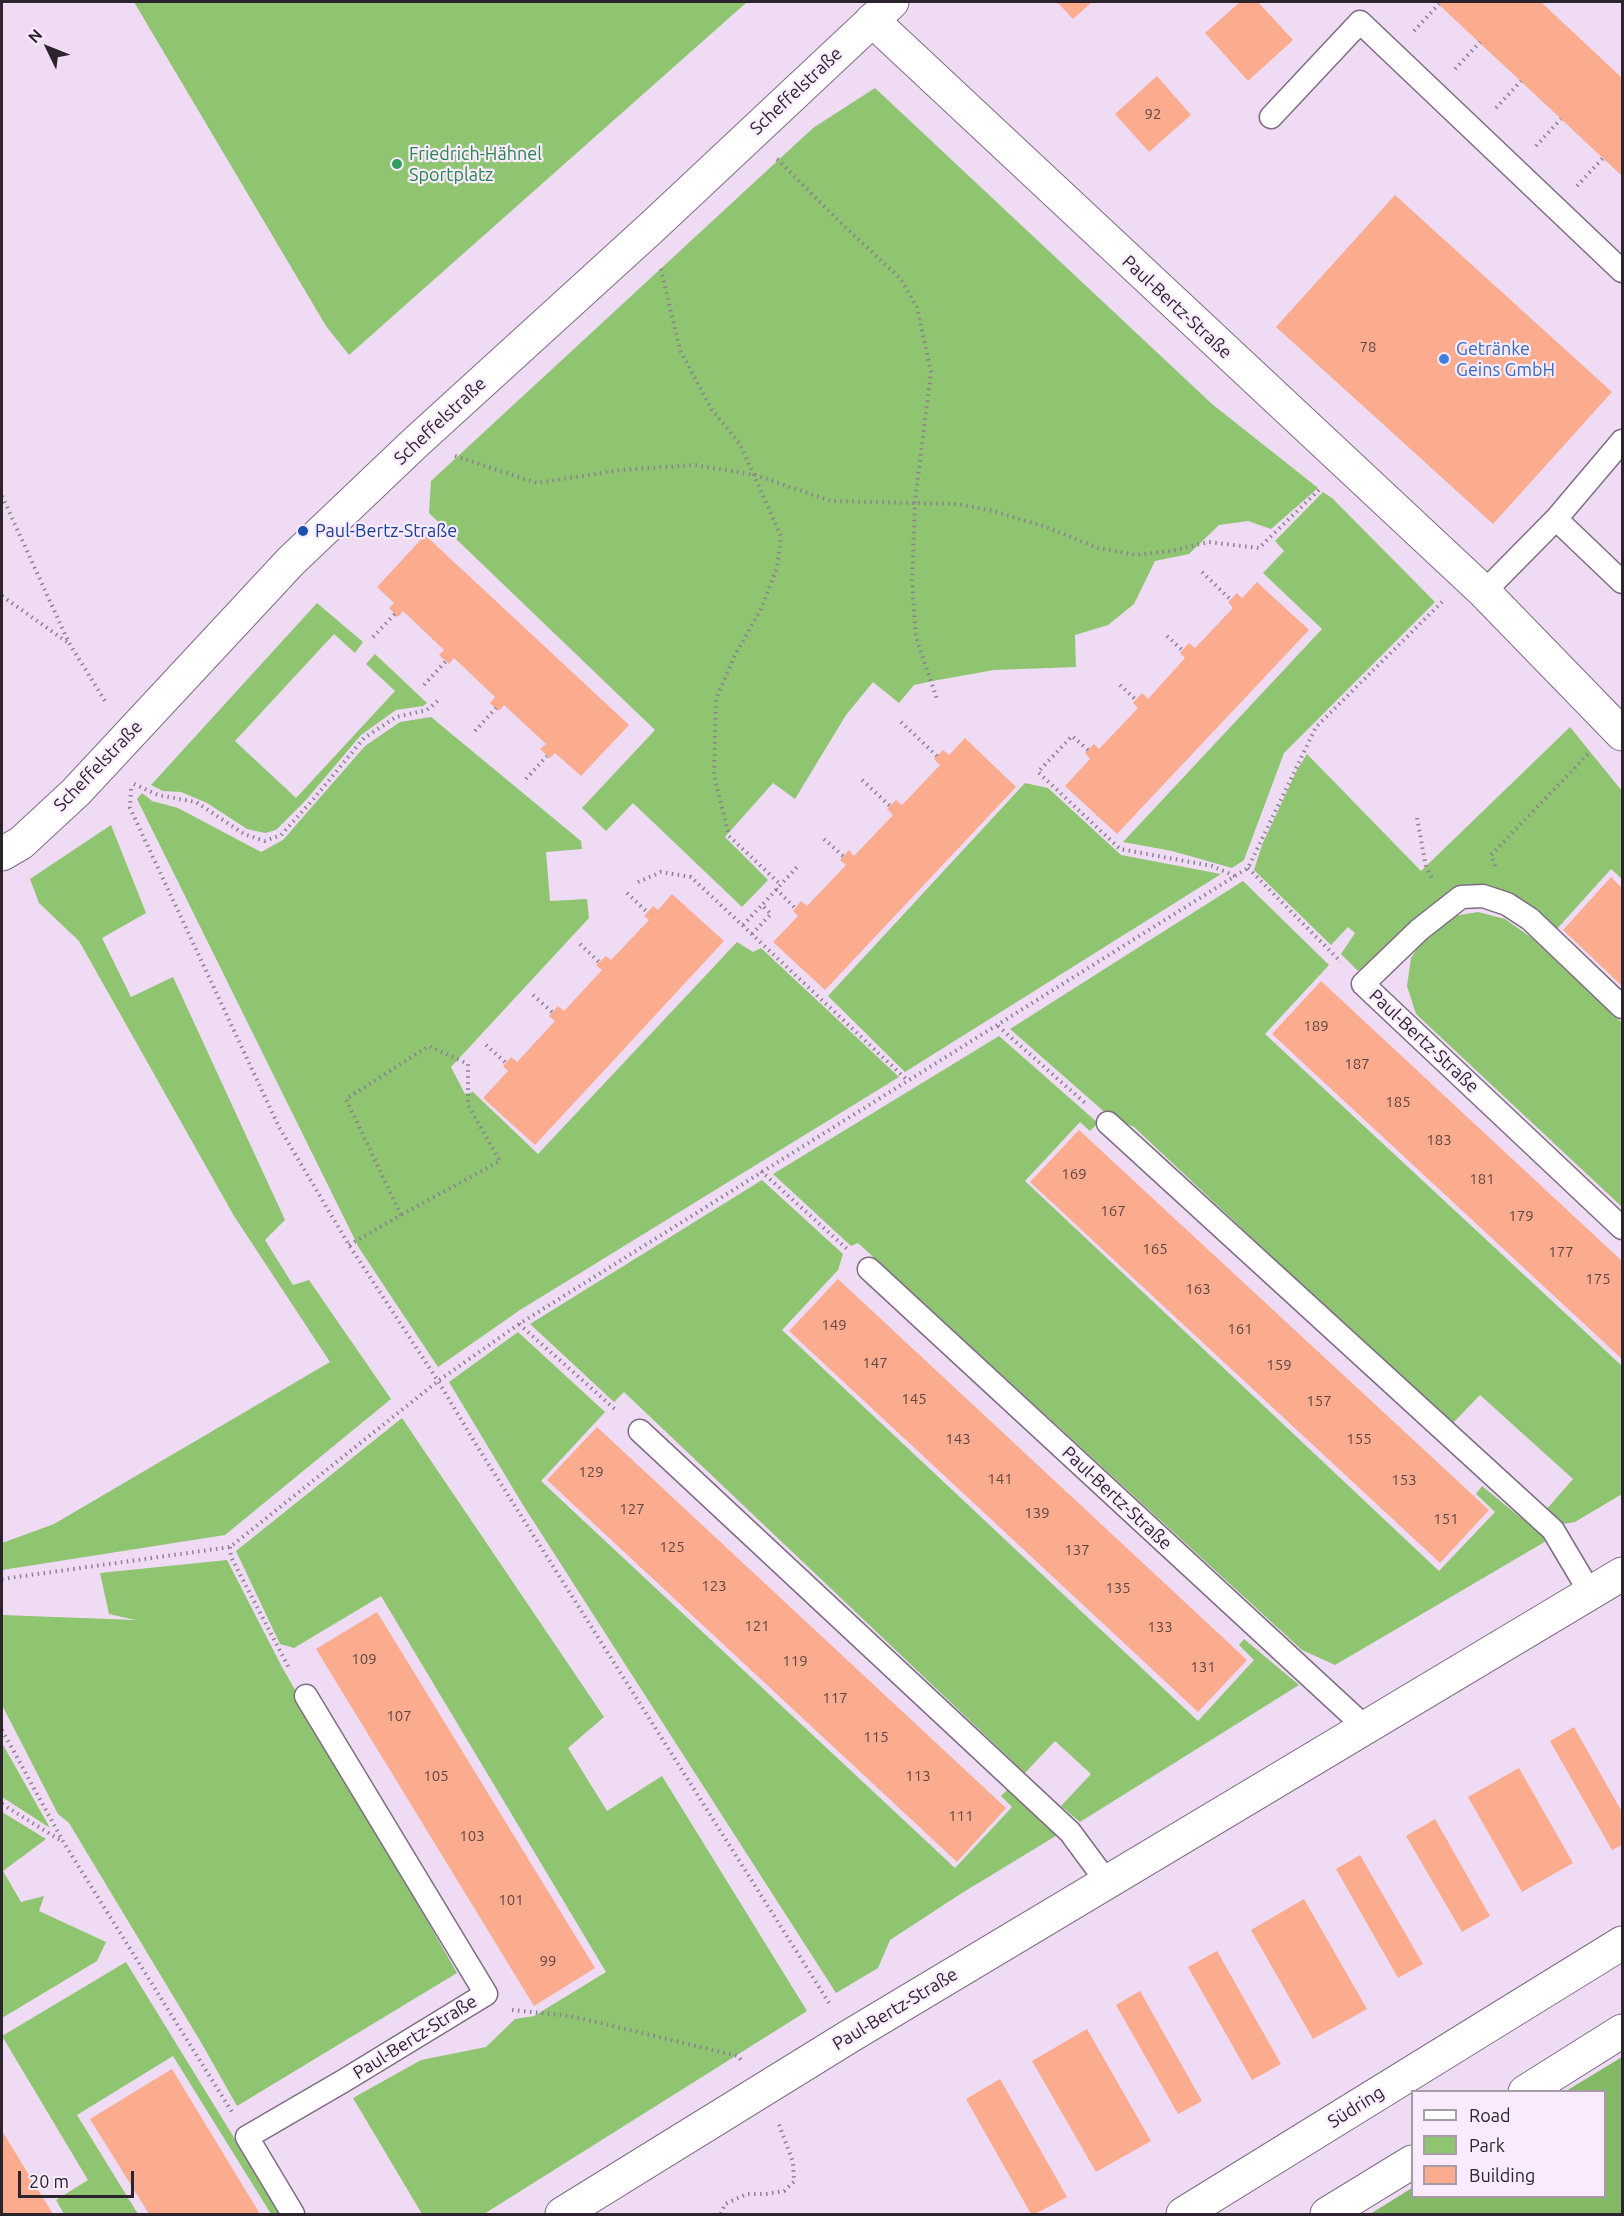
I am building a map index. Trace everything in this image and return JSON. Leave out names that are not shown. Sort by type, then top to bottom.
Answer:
[{"type":"street","name":"Scheffelstraße","points":[[2,854],[21,843],[76,792],[291,561],[415,443],[651,228],[882,11]]},
{"type":"street","name":"Paul-Bertz-Straße","points":[[882,11],[1346,464],[1476,584],[1619,730]]},
{"type":"street","name":"Paul-Bertz-Straße","points":[[562,2214],[850,2036],[1623,1574]]},
{"type":"street","name":"Südring","points":[[1183,2214],[1623,1943]]},
{"type":"street","points":[[1527,2090],[1623,2031]]},
{"type":"street","points":[[1327,2214],[1411,2163]]},
{"type":"lane","points":[[1271,117],[1360,22],[1623,271]]},
{"type":"lane","points":[[1476,584],[1556,519],[1623,441]]},
{"type":"lane","points":[[1556,519],[1623,582]]},
{"type":"lane","name":"Paul-Bertz-Straße","points":[[1623,1007],[1530,920],[1507,904],[1483,896],[1461,897],[1419,930],[1363,984],[1623,1227]]},
{"type":"lane","points":[[1108,1123],[1553,1530],[1591,1594]]},
{"type":"lane","name":"Paul-Bertz-Straße","points":[[869,1269],[1365,1727]]},
{"type":"lane","points":[[640,1431],[1070,1832],[1107,1882]]},
{"type":"lane","name":"Paul-Bertz-Straße","points":[[247,2137],[486,1994],[306,1696]]},
{"type":"lane","points":[[247,2137],[293,2214]]},
{"type":"path","points":[[1474,130],[1521,81]]},
{"type":"path","points":[[1515,168],[1561,118]]},
{"type":"path","points":[[752,133],[842,224],[900,278],[917,307],[931,372],[915,501],[912,583],[916,637],[937,699]]},
{"type":"path","points":[[1556,208],[1603,158]]},
{"type":"path","points":[[651,228],[680,350],[712,410],[740,444],[780,536],[777,568],[761,609],[734,657],[716,699],[714,775],[729,836],[781,885]]},
{"type":"path","points":[[415,443],[537,483],[621,470],[694,465],[755,475],[831,501],[915,501],[958,504],[998,512],[1049,528],[1098,548],[1136,555],[1170,551],[1209,542],[1259,548],[1346,464]]},
{"type":"path","points":[[2,496],[69,643],[128,737]]},
{"type":"path","points":[[1202,572],[1230,599]]},
{"type":"path","points":[[2,1579],[230,1547],[438,1381],[519,1324],[1248,868],[1316,727],[1476,584]]},
{"type":"path","points":[[2,596],[69,643]]},
{"type":"path","points":[[374,637],[395,614]]},
{"type":"path","points":[[1167,636],[1182,650]]},
{"type":"path","points":[[424,685],[446,661]]},
{"type":"path","points":[[1120,686],[1136,700]]},
{"type":"path","points":[[440,699],[427,710],[396,717],[364,738],[312,802],[281,835],[266,841],[244,834],[196,802],[158,795],[130,783],[130,808],[279,1127],[349,1245],[438,1381],[483,1456],[850,2036]]},
{"type":"path","points":[[475,731],[496,708]]},
{"type":"path","points":[[901,722],[937,756]]},
{"type":"path","points":[[1507,904],[1491,855],[1619,730]]},
{"type":"path","points":[[1088,750],[1072,736],[1038,772],[1120,849],[1212,866],[1235,876]]},
{"type":"path","points":[[526,778],[547,756]]},
{"type":"path","points":[[862,780],[890,806]]},
{"type":"path","points":[[1417,818],[1426,867]]},
{"type":"path","points":[[824,839],[843,856]]},
{"type":"path","points":[[742,925],[798,866]]},
{"type":"path","points":[[1248,868],[1363,984]]},
{"type":"path","points":[[638,882],[661,872],[691,877],[908,1080]]},
{"type":"path","points":[[776,889],[795,908]]},
{"type":"path","points":[[627,893],[647,912]]},
{"type":"path","points":[[752,934],[771,914],[762,905]]},
{"type":"path","points":[[580,944],[599,962]]},
{"type":"path","points":[[533,995],[553,1012]]},
{"type":"path","points":[[998,1026],[1108,1123]]},
{"type":"path","points":[[486,1045],[506,1063]]},
{"type":"path","points":[[349,1245],[500,1161],[468,1105],[468,1064],[429,1046],[346,1099],[401,1215]]},
{"type":"path","points":[[761,1171],[869,1269]]},
{"type":"path","points":[[519,1324],[640,1431]]},
{"type":"path","points":[[230,1547],[231,1557],[287,1665],[306,1696]]},
{"type":"path","points":[[2,1730],[64,1843],[247,2137]]},
{"type":"path","points":[[2,1804],[64,1843]]},
{"type":"path","points":[[486,1994],[502,2009],[571,2016],[738,2055],[761,2090],[783,2133],[793,2162],[794,2182],[784,2191],[747,2194],[725,2204],[721,2214]]},
{"type":"green space","name":"Friedrich-Hähnel Sportplatz","points":[[134,2],[747,2],[349,355],[326,326]]},
{"type":"green space","points":[[875,88],[1212,404],[1318,488],[1271,529],[1248,521],[1219,525],[1189,554],[1155,561],[1134,604],[1108,625],[1075,635],[1076,667],[994,670],[938,680],[914,685],[899,703],[873,682],[846,715],[795,799],[773,783],[725,837],[768,880],[742,907],[633,803],[606,831],[582,808],[655,730],[429,513],[431,481],[813,128]]},
{"type":"green space","points":[[1323,492],[1332,498],[1435,602],[1284,753],[1244,860],[1232,868],[1172,851],[1123,842],[1322,629],[1263,573],[1284,551],[1275,541]]},
{"type":"green space","points":[[317,603],[363,642],[355,653],[334,634],[235,741],[296,798],[395,691],[366,664],[375,654],[427,703],[423,706],[396,710],[361,735],[306,800],[276,830],[265,833],[247,829],[207,803],[181,792],[163,791],[151,785]]},
{"type":"green space","points":[[431,717],[581,841],[582,849],[546,852],[550,901],[587,899],[589,918],[451,1067],[465,1094],[473,1092],[538,1154],[737,942],[753,952],[761,948],[899,1077],[520,1310],[438,1367],[359,1248],[137,799],[142,793],[152,801],[178,808],[261,852],[283,840],[365,746],[400,722]]},
{"type":"green space","points":[[1570,727],[1622,791],[1622,879],[1611,869],[1555,931],[1520,902],[1430,911],[1358,971],[1341,954],[1355,933],[1348,927],[1331,945],[1254,870],[1262,845],[1297,770],[1307,754],[1421,871]]},
{"type":"green space","points":[[1025,783],[1048,788],[1121,855],[1221,874],[905,1072],[828,996]]},
{"type":"green space","points":[[111,825],[146,913],[102,938],[131,997],[173,977],[285,1220],[265,1240],[293,1285],[309,1280],[391,1399],[225,1535],[2,1570],[2,1543],[54,1524],[330,1362],[234,1216],[79,941],[39,903],[30,879]]},
{"type":"green space","points":[[1243,881],[1329,965],[1265,1034],[1622,1366],[1622,1494],[1575,1522],[1562,1524],[1545,1511],[1573,1479],[1480,1395],[1451,1425],[1134,1127],[1109,1116],[1010,1029]]},
{"type":"green space","points":[[1478,912],[1505,919],[1539,943],[1622,1023],[1622,1207],[1416,1014],[1407,986],[1411,958],[1429,930],[1454,916]]},
{"type":"green space","points":[[999,1036],[1098,1123],[1090,1131],[1080,1122],[1025,1181],[1439,1571],[1495,1512],[1476,1494],[1482,1486],[1548,1540],[1335,1665],[1302,1650],[858,1243],[851,1246],[773,1174]]},
{"type":"green space","points":[[762,1180],[843,1254],[838,1270],[782,1330],[1198,1721],[1254,1660],[1239,1645],[1244,1639],[1299,1685],[1080,1822],[1061,1806],[1091,1774],[1055,1741],[1025,1773],[624,1392],[614,1402],[530,1324]]},
{"type":"green space","points":[[518,1332],[605,1412],[541,1481],[955,1868],[1012,1807],[1001,1796],[1009,1788],[1059,1834],[890,1940],[878,1968],[836,1993],[523,1505],[449,1382]]},
{"type":"green space","points":[[402,1418],[604,1717],[568,1748],[607,1811],[662,1776],[807,2011],[484,2214],[422,2214],[353,2098],[421,2060],[486,2047],[515,2019],[534,2016],[606,1972],[381,1596],[294,1648],[280,1644],[236,1551]]},
{"type":"green space","points":[[227,1560],[282,1667],[457,1973],[237,2106],[69,1823],[58,1814],[2,1705],[2,1615],[136,1620],[109,1614],[100,1573]]},
{"type":"green space","points":[[2,1743],[50,1828],[2,1797]]},
{"type":"green space","points":[[2,1812],[46,1839],[3,1871],[21,1902],[44,1896],[39,1911],[106,1942],[97,1961],[2,2018]]},
{"type":"green space","points":[[126,1962],[281,2214],[271,2214],[173,2056],[77,2115],[138,2214],[64,2214],[56,2200],[88,2180],[2,2036]]},
{"type":"green space","points":[[1622,2057],[1622,2214],[1370,2214],[1411,2189],[1411,2198],[1606,2198],[1606,2090],[1568,2090]]},
{"type":"building","points":[[1057,2],[1092,2],[1073,19]]},
{"type":"building","points":[[1240,2],[1258,2],[1293,40],[1248,81],[1205,33]]},
{"type":"building","points":[[1436,2],[1541,2],[1622,78],[1622,176]]},
{"type":"building","points":[[1157,76],[1191,115],[1149,152],[1115,114]]},
{"type":"building","name":"Getränke Geins GmbH","points":[[1395,195],[1612,392],[1493,524],[1276,327]]},
{"type":"building","points":[[425,535],[629,725],[581,776],[555,753],[550,758],[540,749],[546,744],[504,705],[499,711],[490,703],[495,697],[454,658],[449,664],[439,655],[444,650],[403,611],[398,617],[389,608],[394,603],[377,587]]},
{"type":"building","points":[[1257,582],[1309,630],[1117,834],[1065,786],[1090,759],[1085,753],[1094,744],[1099,749],[1138,708],[1133,703],[1142,693],[1148,699],[1185,658],[1180,653],[1189,643],[1195,648],[1233,608],[1228,602],[1237,593],[1242,598]]},
{"type":"building","points":[[965,738],[1016,787],[825,990],[773,942],[798,916],[793,911],[801,901],[807,906],[846,865],[840,860],[849,850],[854,856],[893,815],[887,809],[896,800],[902,805],[940,765],[934,759],[943,750],[949,755]]},
{"type":"building","points":[[1611,877],[1622,888],[1622,986],[1563,930]]},
{"type":"building","points":[[672,894],[724,941],[535,1145],[483,1098],[508,1071],[503,1066],[511,1057],[517,1062],[555,1021],[549,1016],[558,1006],[564,1011],[602,970],[596,965],[606,956],[611,960],[649,920],[644,916],[653,906],[658,910]]},
{"type":"building","points":[[1321,981],[1622,1261],[1622,1359],[1272,1034]]},
{"type":"building","points":[[1079,1130],[1489,1510],[1440,1563],[1030,1182]]},
{"type":"building","points":[[838,1279],[1247,1660],[1198,1712],[789,1331]]},
{"type":"building","points":[[597,1427],[1006,1808],[957,1862],[547,1480]]},
{"type":"building","points":[[377,1612],[595,1968],[534,2006],[316,1649]]},
{"type":"building","points":[[1574,1727],[1622,1812],[1622,1845],[1612,1850],[1550,1741]]},
{"type":"building","points":[[1519,1768],[1573,1863],[1522,1892],[1468,1797]]},
{"type":"building","points":[[1435,1819],[1490,1916],[1462,1932],[1406,1836]]},
{"type":"building","points":[[1360,1855],[1423,1964],[1398,1978],[1336,1869]]},
{"type":"building","points":[[1304,1899],[1367,2009],[1313,2039],[1251,1930]]},
{"type":"building","points":[[1217,1951],[1281,2064],[1252,2080],[1188,1967]]},
{"type":"building","points":[[1140,1991],[1202,2101],[1178,2114],[1116,2005]]},
{"type":"building","points":[[1087,2029],[1151,2141],[1096,2172],[1032,2061]]},
{"type":"building","points":[[172,2069],[260,2214],[149,2214],[90,2119]]},
{"type":"building","points":[[1000,2079],[1067,2197],[1035,2214],[1031,2214],[966,2099]]},
{"type":"building","points":[[2,2131],[53,2214],[2,2214]]},
{"type":"place","name":"Friedrich-Hähnel Sportplatz","points":[[397,164]]},
{"type":"place","name":"Getränke Geins GmbH","points":[[1444,359]]},
{"type":"place","name":"Paul-Bertz-Straße","points":[[303,531]]}]
